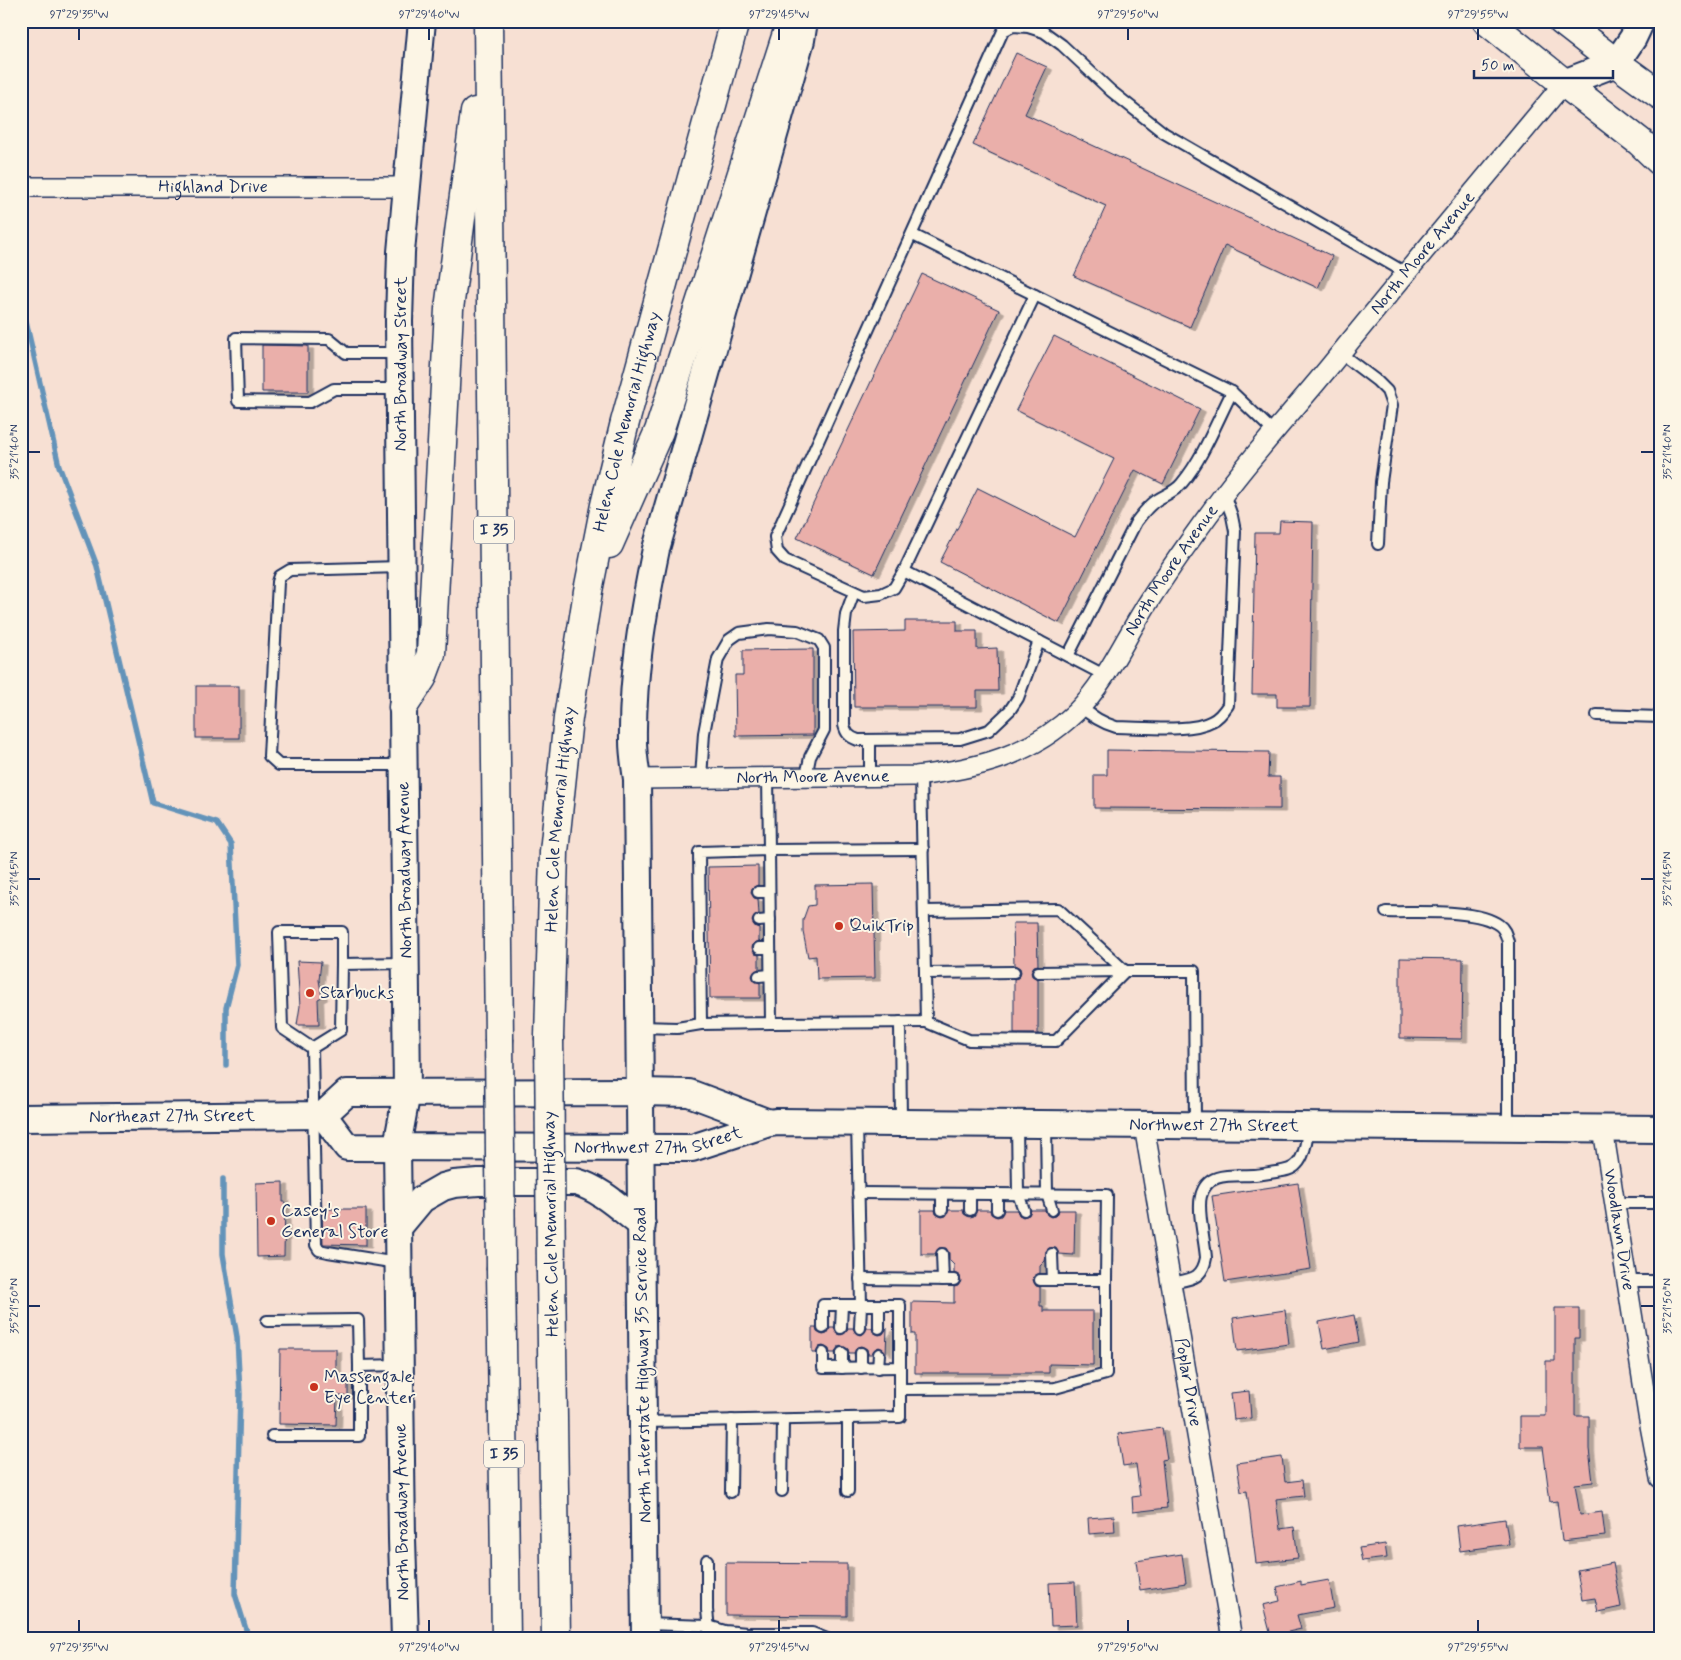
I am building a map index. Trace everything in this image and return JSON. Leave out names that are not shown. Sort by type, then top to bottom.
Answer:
[{"type":"main road","name":"North Broadway Street","points":[[403,707],[399,389],[401,252],[422,21]]},
{"type":"main road","points":[[403,707],[422,678],[431,654],[450,309],[487,21]]},
{"type":"main road","name":"I 35","points":[[487,21],[506,1639]]},
{"type":"main road","name":"Helen Cole Memorial Highway","points":[[556,1639],[549,1037],[550,947],[556,834],[568,718],[588,591],[605,505],[625,422],[735,21]]},
{"type":"main road","points":[[588,591],[659,431],[791,21]]},
{"type":"main road","name":"North Interstate Highway 35 Service Road","points":[[645,1632],[636,779],[632,742],[634,697],[644,606],[656,549],[799,47],[804,21]]},
{"type":"main road","points":[[1487,21],[1640,142],[1660,161]]},
{"type":"main road","points":[[1562,21],[1660,95]]},
{"type":"main road","points":[[1564,83],[1616,62],[1633,38],[1641,21]]},
{"type":"main road","name":"North Broadway Avenue","points":[[403,707],[407,1092],[397,1146],[397,1229],[405,1639]]},
{"type":"main road","points":[[397,1146],[347,1147],[319,1115],[347,1094],[407,1092]]},
{"type":"main road","name":"Northwest 27th Street","points":[[407,1092],[640,1092],[689,1094],[769,1123]]},
{"type":"main road","name":"Northeast 27th Street","points":[[21,1118],[319,1115]]},
{"type":"main road","name":"Northwest 27th Street","points":[[397,1146],[692,1148],[769,1123],[1660,1129]]},
{"type":"main road","points":[[397,1229],[422,1199],[434,1192],[454,1184],[478,1182],[576,1182],[598,1191],[642,1225]]},
{"type":"street","name":"North Moore Avenue","points":[[636,779],[921,775],[964,770],[1013,754],[1035,743],[1070,717],[1106,676],[1168,572],[1224,494],[1564,83]]},
{"type":"street","name":"Highland Drive","points":[[21,187],[407,187]]},
{"type":"street","name":"Poplar Drive","points":[[1144,1126],[1232,1639]]},
{"type":"street","name":"Woodlawn Drive","points":[[1603,1129],[1626,1281],[1660,1478]]},
{"type":"lane","points":[[1035,295],[904,571],[894,588],[881,594],[864,596],[785,560],[776,551],[775,537],[913,235],[1003,31],[1014,26],[1028,27],[1044,32],[1062,45],[1111,91],[1164,133],[1406,273]]},
{"type":"lane","points":[[913,235],[1232,392],[1275,433]]},
{"type":"lane","points":[[399,353],[346,353],[329,339],[236,338],[238,401],[310,402],[334,389],[399,389]]},
{"type":"lane","points":[[1340,353],[1377,381],[1387,391],[1392,405],[1381,482],[1378,544]]},
{"type":"lane","points":[[1068,656],[1136,522],[1149,506],[1174,491],[1182,483],[1197,460],[1232,392]]},
{"type":"lane","points":[[1080,706],[1088,714],[1116,727],[1196,728],[1213,721],[1224,712],[1228,705],[1235,531],[1224,494]]},
{"type":"lane","points":[[401,567],[290,570],[280,576],[278,582],[270,756],[279,766],[403,765]]},
{"type":"lane","points":[[904,571],[1106,676]]},
{"type":"lane","points":[[854,592],[846,614],[844,632],[844,725],[846,732],[852,738],[870,740],[960,739],[988,730],[1010,710],[1018,698],[1039,641]]},
{"type":"lane","points":[[701,778],[704,733],[718,658],[729,640],[739,633],[769,629],[797,631],[819,640],[824,648],[824,730],[810,758],[806,776]]},
{"type":"lane","points":[[1597,715],[1660,717]]},
{"type":"lane","points":[[870,740],[870,776]]},
{"type":"lane","points":[[921,775],[926,1022]]},
{"type":"lane","points":[[768,777],[769,850],[764,892],[770,920],[771,1023]]},
{"type":"lane","points":[[700,1024],[705,976],[705,949],[704,893],[699,852],[923,849]]},
{"type":"lane","points":[[924,911],[1058,909],[1125,971]]},
{"type":"lane","points":[[1386,912],[1453,913],[1484,918],[1498,924],[1504,930],[1508,942],[1508,1128]]},
{"type":"lane","points":[[759,921],[770,920]]},
{"type":"lane","points":[[278,932],[342,932],[341,1030],[312,1048],[282,1028],[278,932]]},
{"type":"lane","points":[[759,948],[770,948]]},
{"type":"lane","points":[[342,964],[406,963]]},
{"type":"lane","points":[[639,1027],[677,1028],[700,1024],[926,1022],[969,1040],[1056,1041],[1125,971]]},
{"type":"lane","points":[[1038,972],[1194,971],[1195,1126]]},
{"type":"lane","points":[[925,973],[1014,972]]},
{"type":"lane","points":[[759,976],[770,975]]},
{"type":"lane","points":[[900,1022],[901,1124]]},
{"type":"lane","points":[[312,1048],[319,1115],[316,1245],[319,1250],[328,1252],[398,1263]]},
{"type":"lane","points":[[857,1123],[860,1328]]},
{"type":"lane","points":[[1017,1124],[1018,1194],[1024,1210]]},
{"type":"lane","points":[[1046,1125],[1047,1194],[1052,1210]]},
{"type":"lane","points":[[1171,1283],[1194,1278],[1201,1273],[1205,1265],[1206,1258],[1200,1196],[1205,1185],[1212,1179],[1221,1176],[1255,1175],[1287,1171],[1293,1168],[1298,1164],[1302,1156],[1309,1127]]},
{"type":"lane","points":[[858,1193],[1107,1195],[1106,1374],[1055,1388],[900,1389]]},
{"type":"lane","points":[[942,1194],[942,1210]]},
{"type":"lane","points":[[970,1194],[970,1210]]},
{"type":"lane","points":[[997,1194],[997,1210]]},
{"type":"lane","points":[[1614,1204],[1660,1203]]},
{"type":"lane","points":[[942,1254],[943,1280]]},
{"type":"lane","points":[[1052,1254],[1052,1280]]},
{"type":"lane","points":[[860,1279],[954,1280]]},
{"type":"lane","points":[[1040,1280],[1106,1280]]},
{"type":"lane","points":[[1626,1281],[1660,1281]]},
{"type":"lane","points":[[644,1422],[900,1417],[900,1305],[823,1305],[823,1328]]},
{"type":"lane","points":[[841,1328],[842,1305]]},
{"type":"lane","points":[[878,1328],[879,1305]]},
{"type":"lane","points":[[267,1321],[358,1320],[359,1436],[272,1436]]},
{"type":"lane","points":[[823,1353],[823,1368],[900,1367]]},
{"type":"lane","points":[[842,1354],[842,1368]]},
{"type":"lane","points":[[861,1354],[861,1368]]},
{"type":"lane","points":[[878,1354],[878,1368]]},
{"type":"lane","points":[[359,1366],[399,1365]]},
{"type":"lane","points":[[848,1418],[848,1491]]},
{"type":"lane","points":[[732,1420],[732,1492]]},
{"type":"lane","points":[[782,1491],[783,1420]]},
{"type":"lane","points":[[707,1560],[708,1626],[710,1639]]},
{"type":"lane","points":[[645,1632],[708,1626],[725,1631],[812,1634],[827,1639]]},
{"type":"building","points":[[1016,53],[1047,67],[1025,114],[1332,256],[1318,288],[1225,245],[1190,327],[1074,276],[1106,206],[973,145]]},
{"type":"building","points":[[922,274],[999,310],[874,574],[797,538]]},
{"type":"building","points":[[1054,336],[1200,409],[1163,484],[1135,470],[1059,623],[940,562],[978,488],[1075,537],[1114,459],[1016,410]]},
{"type":"building","points":[[262,345],[308,346],[308,392],[262,392]]},
{"type":"building","points":[[1280,521],[1313,522],[1310,707],[1277,707],[1277,694],[1252,694],[1255,533],[1279,533]]},
{"type":"building","points":[[905,621],[957,621],[957,631],[977,631],[977,649],[997,648],[998,691],[977,691],[977,707],[854,707],[853,632],[905,631]]},
{"type":"building","points":[[813,649],[813,735],[736,736],[735,675],[743,675],[743,650]]},
{"type":"building","points":[[196,686],[239,686],[239,738],[196,738]]},
{"type":"building","points":[[1107,750],[1269,752],[1268,777],[1280,777],[1280,809],[1094,808],[1094,775],[1107,775]]},
{"type":"building","points":[[758,866],[758,885],[752,888],[751,892],[754,898],[758,899],[759,914],[752,921],[759,928],[759,941],[753,944],[752,948],[755,954],[759,955],[759,969],[752,976],[754,980],[760,983],[760,998],[710,998],[708,867]]},
{"type":"building","name":"QuikTrip","points":[[873,884],[875,978],[817,979],[816,956],[808,957],[803,932],[803,920],[808,906],[815,905],[815,885]]},
{"type":"building","points":[[1013,923],[1037,923],[1038,965],[1034,966],[1031,972],[1032,976],[1038,979],[1038,1034],[1014,1034],[1014,979],[1018,978],[1021,972],[1020,968],[1014,965]]},
{"type":"building","points":[[1400,958],[1463,959],[1462,1039],[1400,1038]]},
{"type":"building","name":"Starbucks","points":[[297,961],[321,962],[319,980],[322,997],[318,999],[319,1025],[297,1025],[300,1006]]},
{"type":"building","name":"Casey's General Store","points":[[283,1182],[283,1202],[285,1202],[284,1256],[257,1257],[256,1183]]},
{"type":"building","points":[[1298,1183],[1311,1269],[1225,1282],[1212,1196]]},
{"type":"building","name":"Casey's General Store","points":[[322,1209],[366,1209],[366,1245],[323,1244]]},
{"type":"building","points":[[921,1210],[935,1210],[936,1214],[942,1217],[946,1216],[949,1210],[963,1210],[964,1214],[970,1217],[974,1216],[977,1210],[990,1210],[991,1214],[997,1217],[1001,1216],[1004,1210],[1017,1210],[1019,1215],[1023,1217],[1029,1215],[1031,1210],[1045,1210],[1047,1215],[1051,1217],[1057,1215],[1059,1210],[1075,1210],[1074,1255],[1059,1254],[1056,1248],[1049,1248],[1046,1251],[1045,1261],[1040,1266],[1040,1273],[1034,1276],[1033,1280],[1036,1286],[1040,1287],[1040,1306],[1043,1306],[1043,1311],[1093,1311],[1093,1365],[1049,1364],[1049,1373],[915,1373],[915,1334],[912,1334],[912,1302],[954,1303],[954,1287],[958,1286],[961,1281],[960,1276],[954,1273],[954,1265],[949,1260],[949,1253],[946,1248],[939,1248],[935,1254],[921,1254]]},
{"type":"building","points":[[1555,1308],[1579,1308],[1579,1338],[1575,1338],[1575,1416],[1589,1416],[1589,1449],[1593,1482],[1575,1484],[1580,1515],[1602,1512],[1605,1536],[1562,1541],[1557,1501],[1550,1502],[1543,1447],[1520,1447],[1520,1416],[1546,1416],[1546,1361],[1555,1361]]},
{"type":"building","points":[[1285,1310],[1289,1344],[1237,1351],[1233,1318]]},
{"type":"building","points":[[1354,1315],[1359,1342],[1324,1349],[1319,1322]]},
{"type":"building","points":[[812,1328],[816,1328],[817,1332],[823,1335],[827,1334],[830,1328],[834,1328],[841,1335],[848,1328],[853,1328],[860,1335],[867,1328],[872,1328],[873,1332],[879,1335],[883,1334],[887,1328],[886,1354],[879,1347],[872,1354],[868,1354],[867,1349],[861,1346],[857,1347],[854,1353],[849,1353],[848,1349],[842,1346],[838,1347],[835,1353],[830,1353],[829,1349],[823,1346],[819,1347],[816,1353],[812,1353]]},
{"type":"building","name":"Massengale Eye Center","points":[[280,1349],[336,1349],[336,1377],[348,1377],[348,1396],[337,1396],[336,1425],[279,1424]]},
{"type":"building","points":[[1249,1391],[1251,1418],[1234,1420],[1231,1393]]},
{"type":"building","points":[[1162,1428],[1167,1459],[1162,1460],[1167,1508],[1133,1512],[1132,1497],[1140,1496],[1136,1464],[1123,1466],[1118,1434]]},
{"type":"building","points":[[1282,1457],[1285,1482],[1302,1480],[1304,1496],[1276,1499],[1280,1529],[1294,1527],[1298,1558],[1256,1563],[1247,1491],[1241,1492],[1237,1463]]},
{"type":"building","points":[[1114,1516],[1115,1532],[1089,1534],[1088,1518]]},
{"type":"building","points":[[1505,1519],[1509,1544],[1460,1551],[1457,1526]]},
{"type":"building","points":[[1385,1544],[1387,1558],[1362,1561],[1359,1548]]},
{"type":"building","points":[[1182,1554],[1186,1583],[1140,1590],[1136,1561]]},
{"type":"building","points":[[726,1563],[847,1564],[847,1616],[726,1615]]},
{"type":"building","points":[[1613,1563],[1621,1607],[1598,1612],[1595,1598],[1582,1600],[1577,1570]]},
{"type":"building","points":[[1329,1580],[1334,1608],[1297,1615],[1301,1629],[1271,1636],[1263,1605],[1280,1601],[1277,1587],[1301,1581],[1301,1585]]},
{"type":"building","points":[[1075,1582],[1077,1625],[1051,1626],[1049,1583]]},
{"type":"waterway","points":[[21,300],[59,466],[97,566],[153,803],[217,823],[231,844],[237,965],[226,1008],[226,1065]]},
{"type":"waterway","points":[[223,1179],[223,1254],[237,1337],[240,1394],[235,1594],[249,1639]]},
{"type":"place","name":"QuikTrip","points":[[839,926]]},
{"type":"place","name":"Starbucks","points":[[310,993]]},
{"type":"place","name":"Casey's General Store","points":[[271,1221]]},
{"type":"place","name":"Massengale Eye Center","points":[[314,1387]]}]
